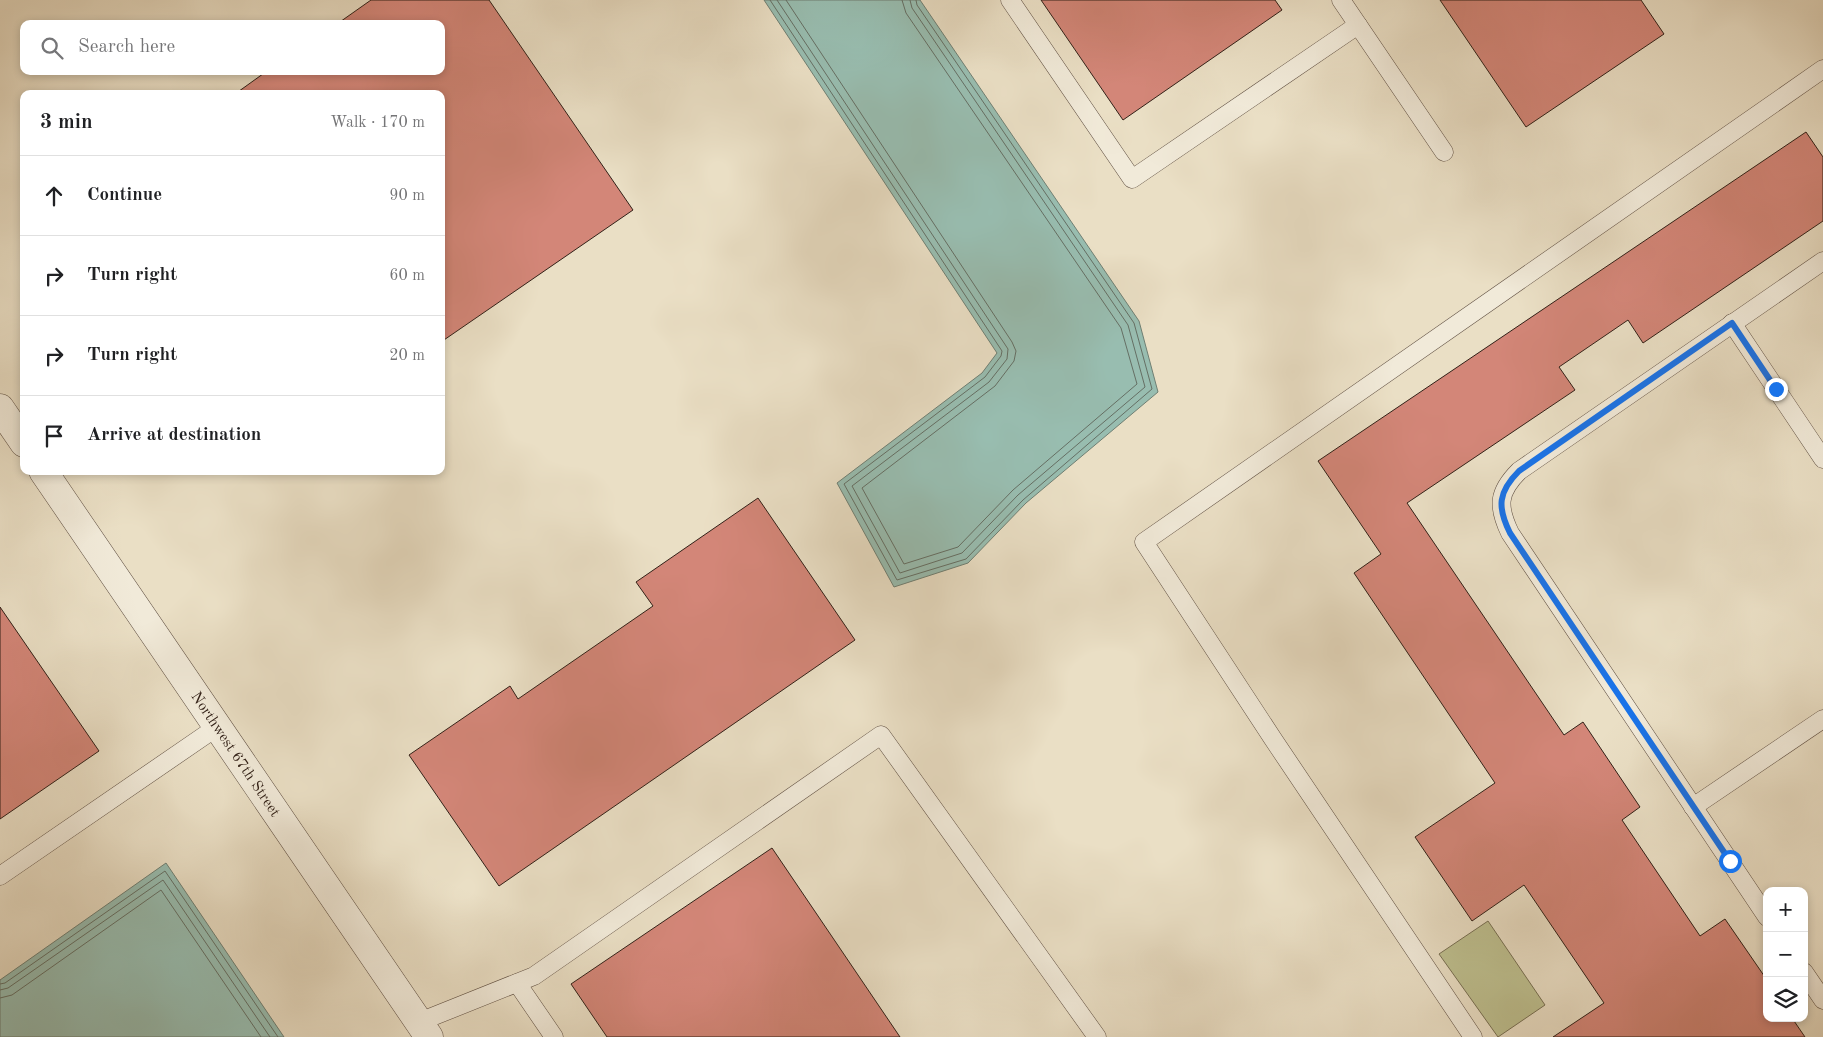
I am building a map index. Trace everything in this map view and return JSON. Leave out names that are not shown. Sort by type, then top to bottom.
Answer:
[{"type":"street","points":[[0,408],[20,437]]},
{"type":"street","name":"Northwest 67th Street","points":[[46,475],[424,1029]]},
{"type":"lane","points":[[1010,0],[1132,179],[1358,25]]},
{"type":"lane","points":[[1341,0],[1444,152]]},
{"type":"lane","points":[[1473,1037],[1272,739],[1144,542],[1823,69]]},
{"type":"lane","points":[[1763,911],[1510,533],[1502,516],[1501,498],[1506,484],[1519,471],[1823,261]]},
{"type":"lane","points":[[1732,323],[1823,459]]},
{"type":"lane","points":[[1693,807],[1820,723]]},
{"type":"lane","points":[[0,876],[218,727]]},
{"type":"lane","points":[[424,1029],[534,976],[881,735],[1095,1036]]},
{"type":"lane","points":[[1807,977],[1823,1000]]},
{"type":"lane","points":[[517,983],[554,1037]]},
{"type":"green space","points":[[1488,921],[1545,1005],[1498,1037],[1439,954]]},
{"type":"water","points":[[764,0],[920,0],[1139,321],[1158,392],[1026,503],[968,563],[894,587],[837,483],[982,373],[997,353]]},
{"type":"water","points":[[166,863],[284,1037],[0,1037],[0,980]]},
{"type":"building","points":[[371,0],[489,0],[633,210],[445,339],[445,90],[241,90],[261,75],[445,75],[445,20],[343,20]]},
{"type":"building","points":[[1041,0],[1275,0],[1282,10],[1123,120]]},
{"type":"building","points":[[1440,0],[1641,0],[1664,34],[1526,127]]},
{"type":"building","points":[[1806,132],[1823,157],[1823,221],[1643,343],[1628,320],[1559,367],[1575,390],[1407,503],[1564,735],[1583,722],[1640,807],[1622,820],[1700,936],[1725,919],[1763,974],[1763,1022],[1795,1022],[1805,1037],[1553,1037],[1604,1003],[1524,885],[1472,921],[1415,837],[1495,783],[1354,573],[1381,554],[1318,461]]},
{"type":"building","points":[[758,498],[855,640],[499,886],[409,755],[510,686],[518,699],[653,606],[636,582]]},
{"type":"building","points":[[0,607],[99,751],[0,819]]},
{"type":"building","points":[[772,848],[900,1037],[607,1037],[571,984]]},
{"type":"route","points":[[1730,861],[1510,533],[1502,516],[1501,498],[1506,484],[1519,471],[1732,323],[1776,389]]}]
